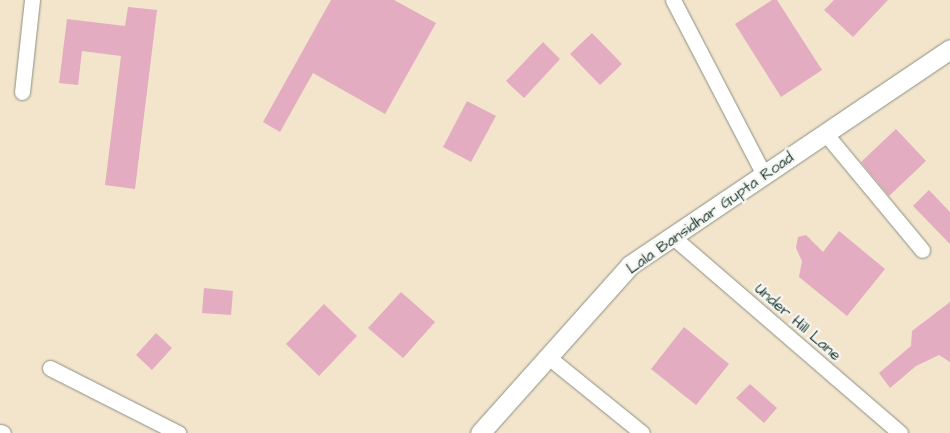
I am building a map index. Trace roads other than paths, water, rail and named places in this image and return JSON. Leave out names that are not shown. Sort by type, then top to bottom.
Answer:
[{"type":"street","points":[[22,92],[32,0]]},
{"type":"street","points":[[673,0],[764,175]]},
{"type":"street","name":"Lala Bansidhar Gupta Road","points":[[480,433],[630,265],[950,49]]},
{"type":"street","points":[[826,133],[922,250]]},
{"type":"street","name":"Under Hill Lane","points":[[673,237],[900,433]]},
{"type":"street","points":[[547,356],[642,433]]},
{"type":"street","points":[[50,368],[178,433]]}]
